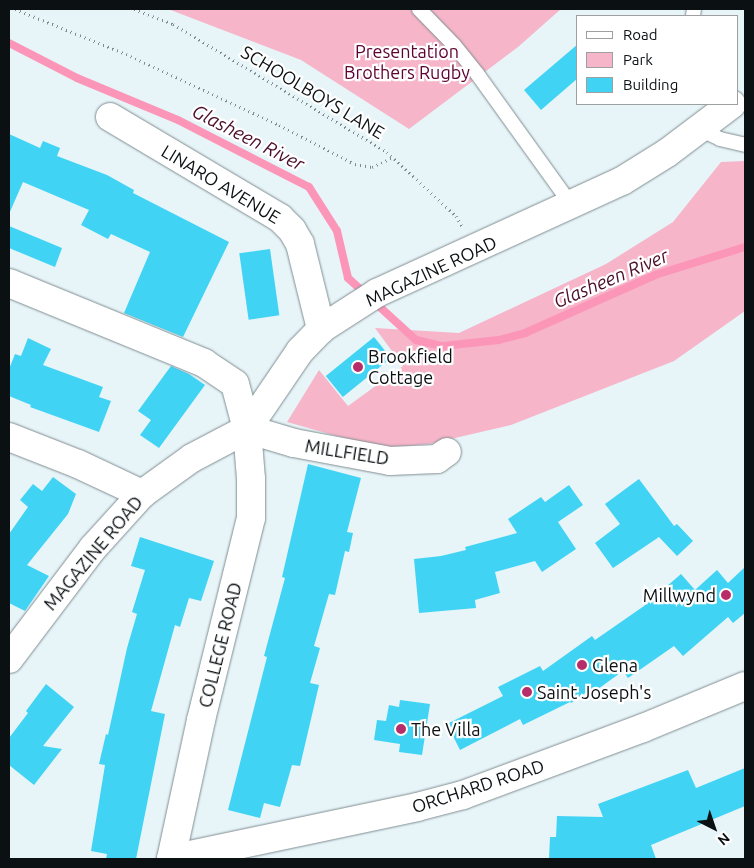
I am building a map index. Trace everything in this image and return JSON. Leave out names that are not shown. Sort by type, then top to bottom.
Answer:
[{"type":"street","name":"MAGAZINE ROAD","points":[[9,659],[93,548],[142,494],[192,458],[247,429],[300,351],[321,329],[377,293],[572,206],[639,171],[730,105]]},
{"type":"street","name":"LINARO AVENUE","points":[[110,117],[280,218],[292,230],[300,244],[321,329]]},
{"type":"street","name":"COLLEGE ROAD","points":[[9,283],[204,363],[234,384],[247,429],[252,496],[251,518],[201,720],[171,859]]},
{"type":"street","name":"MILLFIELD","points":[[247,429],[294,443],[390,460],[436,459],[447,452]]},
{"type":"street","points":[[9,436],[78,464],[142,494]]},
{"type":"street","name":"ORCHARD ROAD","points":[[171,859],[418,807],[463,795],[643,728],[745,686]]},
{"type":"lane","points":[[419,9],[454,45],[478,75],[572,206]]},
{"type":"lane","points":[[699,129],[720,139],[745,145]]},
{"type":"path","points":[[15,9],[126,54],[279,125],[355,164],[372,167],[392,158]]},
{"type":"path","name":"SCHOOLBOYS LANE","points":[[134,9],[173,24],[392,158],[456,216],[460,222]]},
{"type":"green space","name":"Presentation Brothers Rugby","points":[[168,9],[561,9],[518,47],[409,129],[301,60]]},
{"type":"green space","points":[[745,161],[745,311],[674,361],[511,425],[429,444],[379,448],[287,422],[319,370],[348,406],[403,366],[375,328],[459,333],[606,264],[673,222],[721,162]]},
{"type":"building","points":[[576,46],[576,80],[541,110],[524,90]]},
{"type":"building","points":[[9,134],[40,148],[43,141],[60,148],[57,156],[107,175],[134,190],[133,193],[229,242],[183,337],[124,313],[150,252],[111,234],[108,239],[81,225],[89,210],[23,182],[9,214]]},
{"type":"building","points":[[9,226],[62,248],[55,267],[9,248]]},
{"type":"building","points":[[270,249],[279,315],[249,320],[239,253]]},
{"type":"building","name":"Brookfield Cottage","points":[[374,337],[391,358],[343,397],[326,376]]},
{"type":"building","points":[[28,338],[51,349],[43,365],[103,387],[99,397],[111,401],[99,432],[30,407],[31,405],[9,396],[9,369],[15,354],[21,356]]},
{"type":"building","points":[[171,366],[189,374],[205,385],[159,448],[140,435],[151,420],[138,411]]},
{"type":"building","points":[[308,464],[361,478],[347,532],[353,533],[349,552],[345,551],[335,595],[329,594],[314,646],[320,648],[310,683],[319,685],[300,766],[292,765],[280,807],[264,803],[260,818],[228,810],[267,657],[264,656],[285,578],[282,577]]},
{"type":"building","points":[[53,477],[76,494],[68,514],[27,565],[49,576],[25,611],[9,603],[9,534],[28,507],[20,500],[33,484],[42,491]]},
{"type":"building","points":[[639,479],[674,526],[677,524],[693,541],[677,556],[659,537],[613,568],[595,543],[620,524],[605,504]]},
{"type":"building","points":[[569,485],[583,505],[558,522],[576,549],[542,572],[535,561],[495,572],[500,593],[475,600],[476,608],[419,613],[414,559],[441,556],[466,550],[465,547],[517,533],[508,519],[541,497],[545,502]]},
{"type":"building","points":[[140,537],[214,561],[201,601],[189,598],[180,627],[175,625],[151,711],[165,714],[136,859],[106,859],[107,854],[91,851],[105,765],[99,764],[106,734],[108,735],[127,648],[137,614],[132,612],[145,570],[131,566]]},
{"type":"building","points":[[745,567],[745,613],[733,623],[728,617],[683,656],[674,646],[628,678],[623,671],[591,694],[588,691],[571,703],[523,725],[520,719],[460,750],[447,724],[503,696],[498,687],[540,666],[543,671],[592,636],[595,640],[644,606],[681,574],[695,590],[717,570],[728,583]]},
{"type":"building","points":[[46,684],[74,707],[43,746],[62,749],[34,785],[9,765],[9,738],[28,713],[26,711]]},
{"type":"building","name":"The Villa","points":[[400,700],[430,704],[422,755],[399,752],[400,744],[374,740],[377,720],[386,721],[389,705],[399,707]]},
{"type":"building","points":[[745,768],[745,806],[651,845],[656,859],[549,859],[550,837],[556,837],[557,816],[603,817],[598,804],[688,770],[696,788]]},
{"type":"waterway","name":"Glasheen River","points":[[9,43],[77,78],[178,120],[309,187],[337,231],[348,278],[416,340],[443,346],[499,340],[525,333],[655,275],[745,247]]},
{"type":"place","name":"Brookfield Cottage","points":[[358,367]]},
{"type":"place","name":"Millwynd","points":[[726,595]]},
{"type":"place","name":"Glena","points":[[582,665]]},
{"type":"place","name":"Saint Joseph's","points":[[527,692]]},
{"type":"place","name":"The Villa","points":[[401,729]]}]
